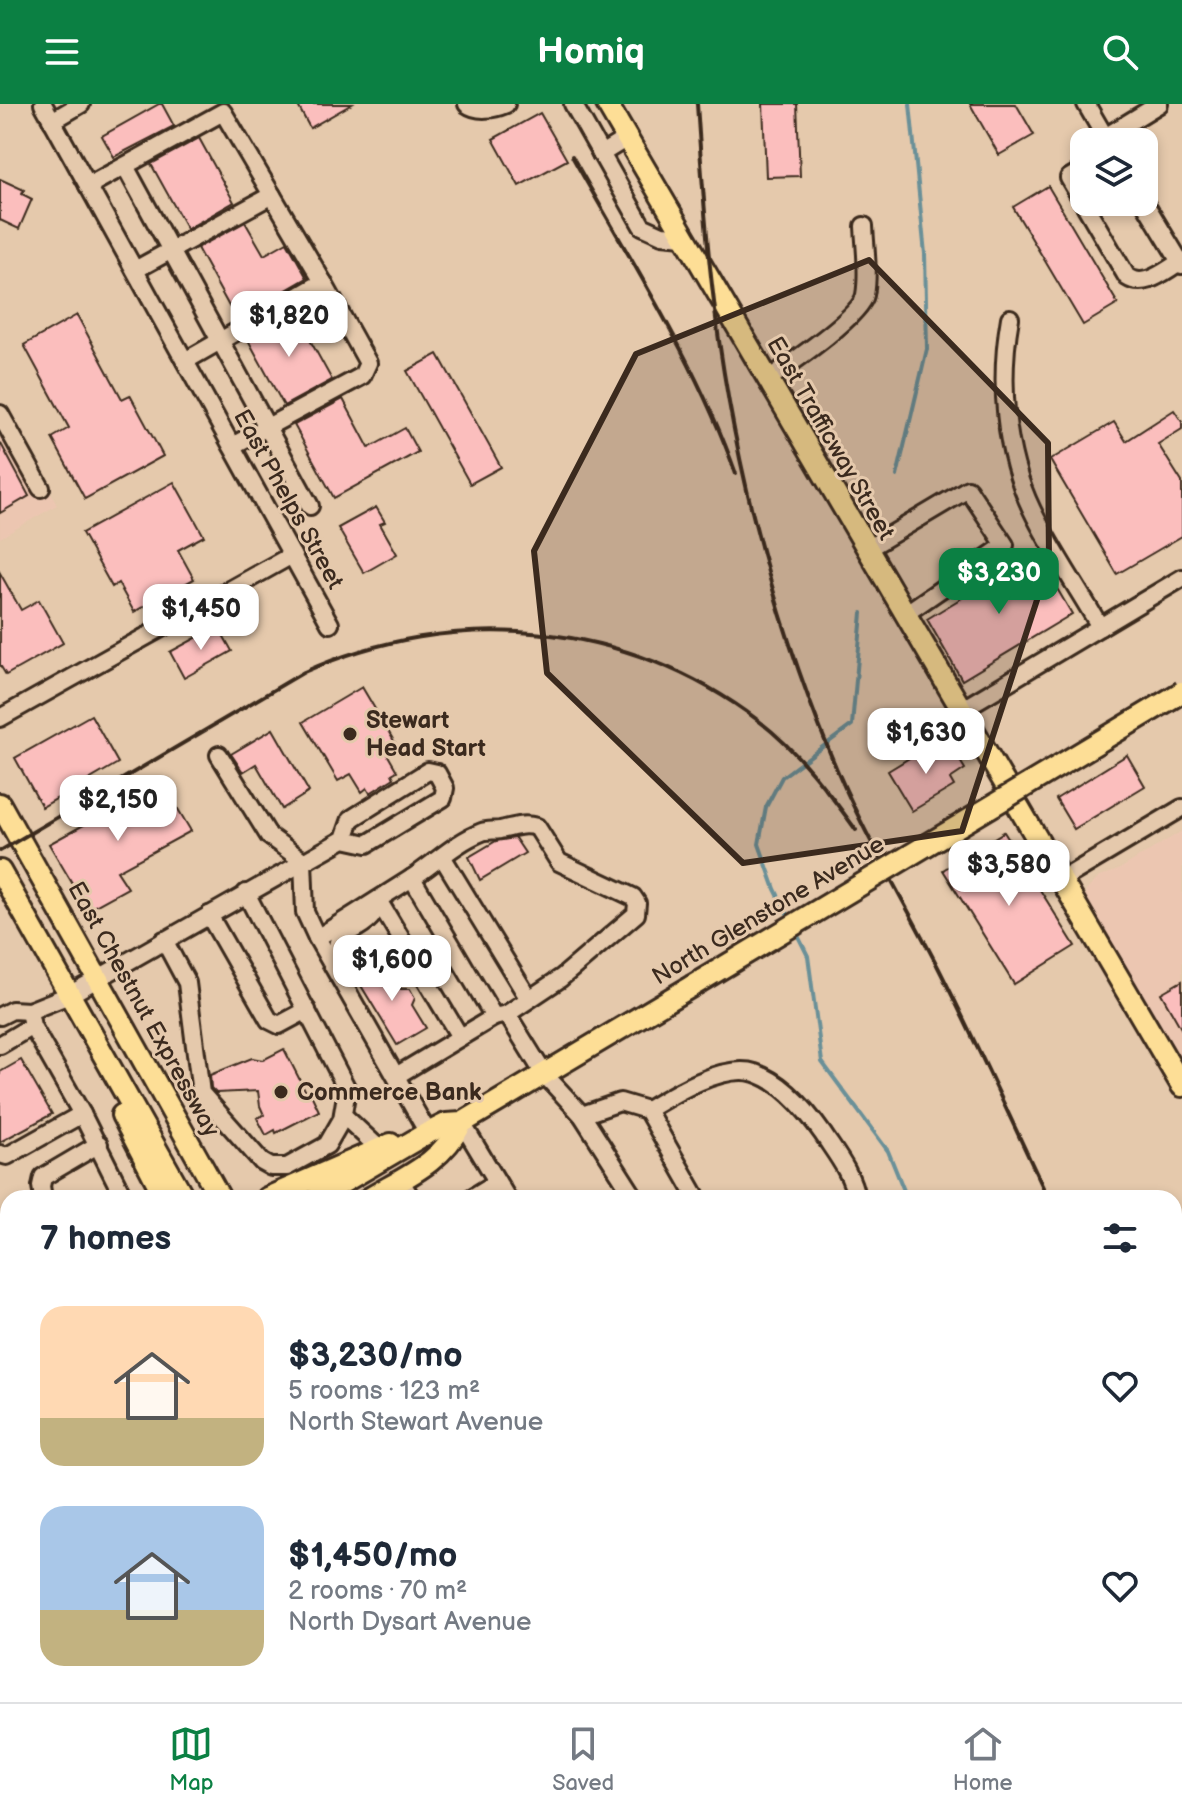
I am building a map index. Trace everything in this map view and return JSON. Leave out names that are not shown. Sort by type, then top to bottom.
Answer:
[{"type":"main road","name":"East Trafficway Street","points":[[607,104],[1182,1086]]},
{"type":"main road","name":"North Glenstone Avenue","points":[[384,1152],[446,1124],[462,1123],[1182,692]]},
{"type":"main road","name":"East Chestnut Expressway","points":[[0,804],[215,1190]]},
{"type":"main road","points":[[0,871],[179,1190]]},
{"type":"main road","points":[[69,995],[78,1029],[161,1190]]},
{"type":"main road","name":"North Glenstone Avenue","points":[[405,1189],[453,1140],[462,1123]]},
{"type":"main road","points":[[287,1190],[384,1152]]},
{"type":"main road","points":[[328,1190],[384,1152]]},
{"type":"main road","points":[[205,1172],[225,1190]]},
{"type":"street","name":"East Phelps Street","points":[[43,104],[330,624]]},
{"type":"street","points":[[52,121],[81,104]]},
{"type":"street","points":[[467,104],[472,108],[485,109],[506,104]]},
{"type":"street","points":[[573,104],[642,226],[662,235],[683,237]]},
{"type":"street","points":[[1086,104],[1100,128]]},
{"type":"street","points":[[1123,128],[1159,104]]},
{"type":"street","points":[[88,186],[223,112],[368,363],[362,376],[232,446]]},
{"type":"street","points":[[601,154],[627,138]]},
{"type":"street","points":[[125,166],[310,506]]},
{"type":"street","points":[[135,270],[272,195]]},
{"type":"street","points":[[1091,216],[1127,277],[1145,283],[1181,264],[1152,216]]},
{"type":"street","points":[[767,380],[815,345],[859,307],[865,296],[864,226]]},
{"type":"street","points":[[185,361],[323,282]]},
{"type":"street","points":[[1010,318],[1003,372],[1013,452],[1020,481],[1032,511],[1100,627]]},
{"type":"street","points":[[0,414],[41,488]]},
{"type":"street","points":[[867,549],[968,489],[1005,545],[905,614]]},
{"type":"street","points":[[0,718],[292,555]]},
{"type":"street","points":[[961,710],[1182,578]]},
{"type":"street","points":[[219,755],[269,836],[303,861]]},
{"type":"street","points":[[0,1045],[30,1018],[303,861],[344,839],[367,844],[443,798],[445,788],[437,773],[428,771],[351,819],[344,839]]},
{"type":"street","points":[[1061,880],[1182,808]]},
{"type":"street","points":[[317,938],[443,858],[453,848],[484,831],[498,831],[524,823],[537,827],[559,862],[633,897],[637,903],[636,914],[561,978],[500,1016],[392,1068]]},
{"type":"street","points":[[443,858],[529,999]]},
{"type":"street","points":[[303,861],[305,912],[425,1134]]},
{"type":"street","points":[[412,878],[500,1016],[544,1074],[582,1115],[630,1190]]},
{"type":"street","points":[[164,940],[187,983],[201,1093],[262,1162],[278,1168],[298,1163],[327,1145],[343,1115],[345,1085],[246,893]]},
{"type":"street","points":[[378,900],[460,1037]]},
{"type":"street","points":[[378,900],[372,917],[341,935],[336,947],[344,968],[389,1047],[392,1068]]},
{"type":"street","points":[[209,915],[269,1020],[279,1025],[307,1010]]},
{"type":"street","points":[[0,1016],[12,1010],[30,1018],[99,1144],[120,1190]]},
{"type":"street","points":[[647,1110],[708,1079],[735,1072],[755,1072],[788,1092],[807,1110],[854,1182],[855,1190]]},
{"type":"street","points":[[582,1115],[620,1102],[647,1110],[692,1190]]},
{"type":"street","points":[[0,1154],[7,1156],[82,1114]]},
{"type":"street","points":[[343,1115],[384,1152]]},
{"type":"street","points":[[462,1123],[502,1190]]},
{"type":"street","points":[[42,1190],[43,1177],[99,1144]]},
{"type":"street","points":[[484,1190],[497,1182]]},
{"type":"highlighted area","points":[[869,260],[1048,443],[1049,563],[962,831],[743,863],[547,673],[534,551],[636,354]]},
{"type":"shaded area","points":[[0,401],[57,505],[0,538]]},
{"type":"shaded area","points":[[1182,831],[1182,1066],[1085,898],[1086,891],[1099,877],[1118,870]]},
{"type":"building","points":[[162,104],[174,126],[114,157],[102,136]]},
{"type":"building","points":[[297,104],[352,104],[310,128]]},
{"type":"building","points":[[763,104],[797,104],[800,176],[766,177]]},
{"type":"building","points":[[970,104],[1016,104],[1034,135],[999,155]]},
{"type":"building","points":[[540,113],[567,160],[519,186],[493,139]]},
{"type":"building","points":[[199,138],[234,202],[187,229],[151,164]]},
{"type":"building","points":[[0,179],[24,190],[22,194],[32,199],[19,229],[0,220]]},
{"type":"building","points":[[1048,186],[1118,304],[1083,325],[1013,207]]},
{"type":"building","points":[[245,222],[264,255],[287,242],[307,278],[236,319],[197,248]]},
{"type":"building","points":[[294,311],[332,380],[284,406],[247,338]]},
{"type":"building","points":[[77,315],[122,399],[130,395],[163,456],[85,499],[52,438],[69,428],[24,345]]},
{"type":"building","points":[[438,354],[501,467],[470,484],[407,371]]},
{"type":"building","points":[[343,399],[369,448],[405,428],[418,452],[334,498],[294,425]]},
{"type":"building","points":[[1174,410],[1182,422],[1182,429],[1158,444],[1182,482],[1182,536],[1117,574],[1050,460],[1114,422],[1126,441]]},
{"type":"building","points":[[0,442],[29,496],[0,513]]},
{"type":"building","points":[[174,482],[204,536],[178,550],[194,579],[134,612],[118,583],[112,587],[82,533]]},
{"type":"building","points":[[376,507],[385,522],[380,524],[397,554],[364,573],[338,528]]},
{"type":"building","points":[[1036,553],[1072,614],[962,680],[927,619]]},
{"type":"building","points":[[0,573],[21,610],[39,600],[63,643],[6,675],[0,665]]},
{"type":"building","points":[[218,626],[232,651],[184,678],[170,652]]},
{"type":"building","name":"Stewart Head Start","points":[[362,687],[397,746],[386,752],[397,771],[392,774],[394,778],[370,793],[367,788],[362,792],[351,774],[338,781],[303,722]]},
{"type":"building","points":[[91,715],[118,763],[42,807],[15,758]]},
{"type":"building","points":[[273,729],[309,792],[282,809],[256,764],[243,772],[231,754]]},
{"type":"building","points":[[929,746],[934,756],[951,746],[965,769],[950,779],[954,786],[912,811],[888,771]]},
{"type":"building","points":[[1127,755],[1145,786],[1074,829],[1056,799]]},
{"type":"building","points":[[162,782],[191,831],[117,871],[128,888],[88,910],[49,844]]},
{"type":"building","points":[[1004,832],[1075,946],[1014,984],[943,870]]},
{"type":"building","points":[[515,838],[525,853],[480,880],[469,857],[496,841]]},
{"type":"building","points":[[385,962],[401,989],[410,989],[415,998],[412,1005],[426,1028],[397,1045],[357,979]]},
{"type":"building","points":[[1182,981],[1182,1030],[1161,993]]},
{"type":"building","name":"Commerce Bank","points":[[284,1049],[319,1111],[266,1135],[257,1118],[264,1115],[258,1091],[216,1093],[211,1088],[210,1075],[252,1058],[263,1060]]},
{"type":"building","points":[[21,1060],[52,1114],[0,1142],[0,1072]]},
{"type":"waterway","points":[[897,476],[927,349],[925,254],[910,104]]},
{"type":"waterway","points":[[790,919],[775,889],[759,844],[766,807],[782,777],[852,725],[862,613]]},
{"type":"waterway","points":[[795,930],[808,956],[822,1062],[888,1151],[904,1190]]},
{"type":"railway","points":[[697,104],[710,262],[729,403],[755,523],[789,640],[808,697],[854,808],[953,997],[1044,1190]]},
{"type":"railway","points":[[572,156],[682,351],[736,474]]},
{"type":"railway","points":[[0,851],[304,672],[361,651],[420,637],[479,631],[538,634],[597,643],[654,661],[708,687],[759,721],[787,745],[856,830]]},
{"type":"place","name":"Stewart Head Start","points":[[350,734]]},
{"type":"place","name":"Commerce Bank","points":[[281,1092]]}]
